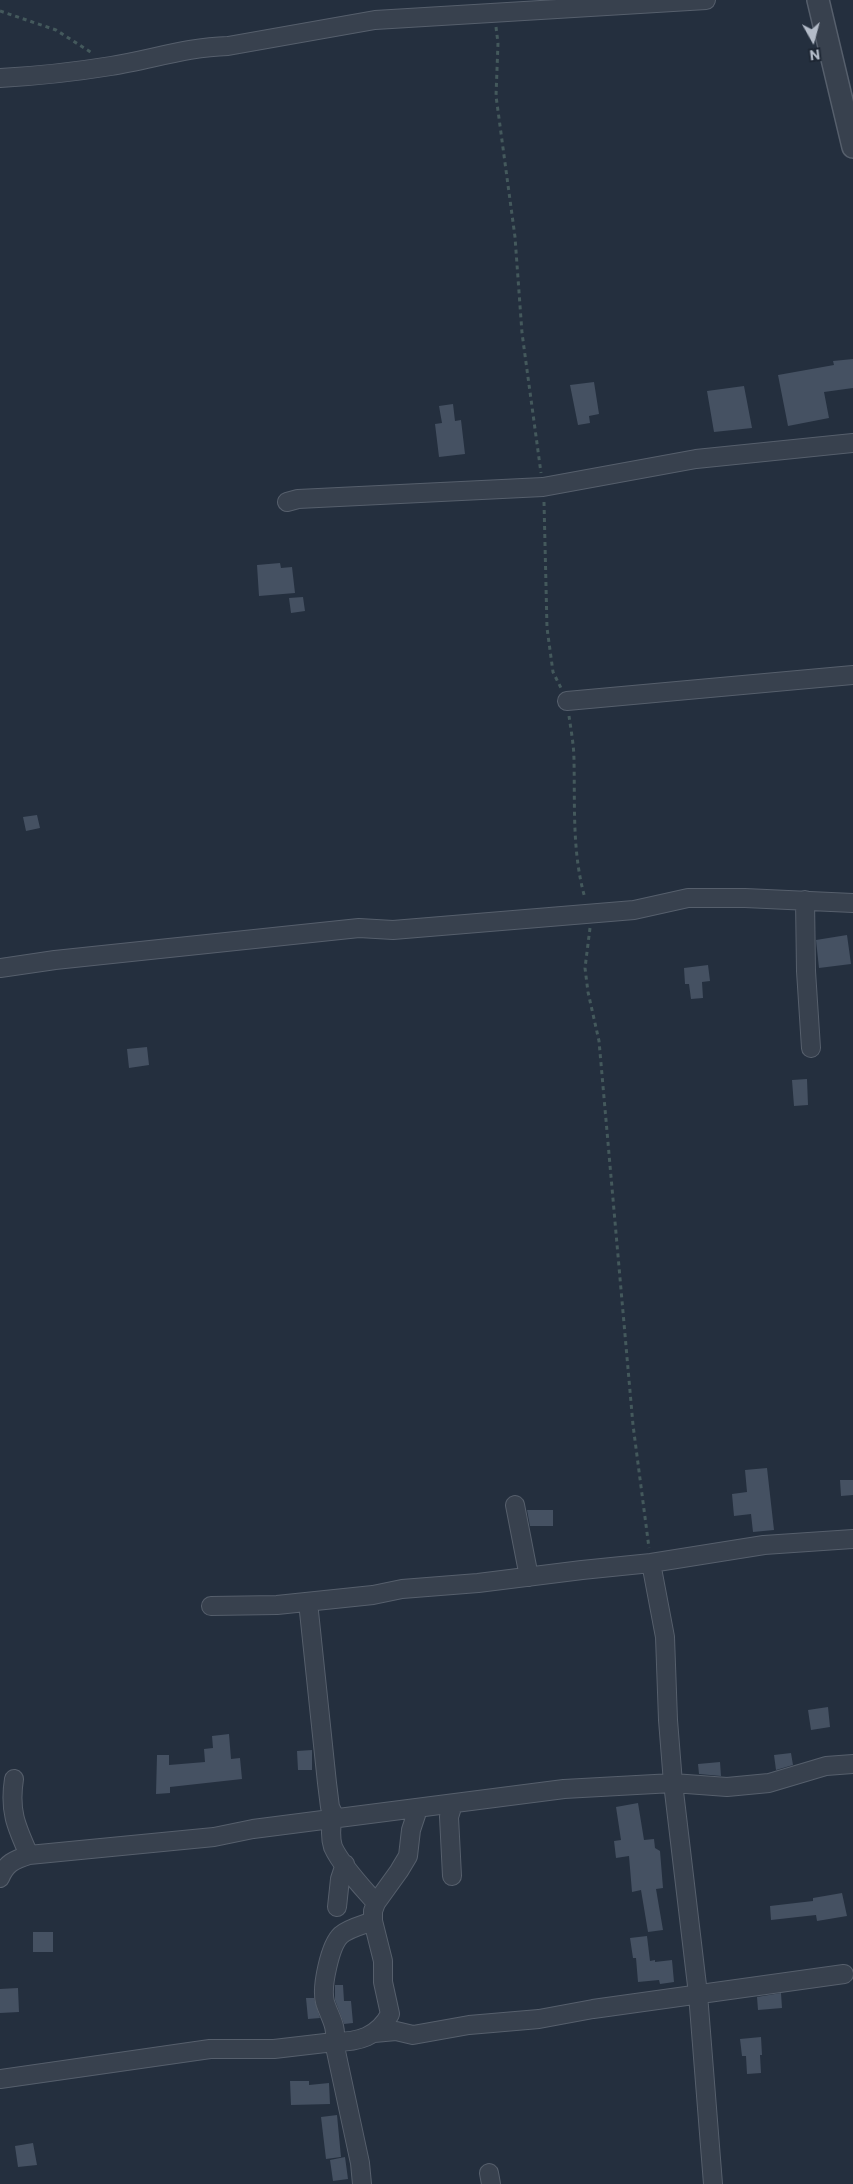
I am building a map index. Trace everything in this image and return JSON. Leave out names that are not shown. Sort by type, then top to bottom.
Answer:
[{"type":"street","points":[[0,78],[111,66],[173,52],[208,46],[228,46],[375,20],[706,0]]},
{"type":"street","points":[[818,0],[853,147]]},
{"type":"street","points":[[287,502],[298,499],[543,487],[696,459],[853,443]]},
{"type":"street","points":[[567,701],[853,675]]},
{"type":"street","points":[[0,968],[55,960],[359,928],[393,930],[521,920],[589,912],[634,910],[688,898],[805,900],[853,903]]},
{"type":"street","points":[[805,900],[806,971],[811,1048]]},
{"type":"street","points":[[515,1505],[529,1577]]},
{"type":"street","points":[[211,1606],[277,1605],[308,1602],[373,1595],[402,1589],[440,1587],[651,1563],[764,1545],[853,1539]]},
{"type":"street","points":[[651,1563],[665,1637],[668,1720],[673,1783],[698,1994],[713,2184]]},
{"type":"street","points":[[308,1602],[327,1783],[330,1807],[334,1820],[331,1835],[333,1846],[354,1878],[376,1903]]},
{"type":"street","points":[[0,1878],[4,1867],[13,1860],[29,1855],[214,1837],[253,1829],[564,1789],[673,1783],[726,1787],[769,1783],[826,1766],[853,1764]]},
{"type":"street","points":[[14,1779],[10,1800],[17,1828],[29,1855]]},
{"type":"street","points":[[452,1876],[448,1817],[453,1804]]},
{"type":"street","points":[[0,2079],[210,2049],[274,2049],[334,2042],[354,2042],[374,2033],[390,2014],[383,1982],[383,1961],[372,1911],[400,1871],[408,1856],[418,1809]]},
{"type":"street","points":[[337,1907],[340,1879],[345,1864]]},
{"type":"street","points":[[362,2184],[360,2163],[334,2042],[336,2035],[335,2025],[323,1993],[335,1942],[342,1934],[373,1921]]},
{"type":"street","points":[[374,2033],[396,2031],[413,2035],[469,2025],[539,2019],[593,2008],[844,1974]]},
{"type":"path","points":[[0,10],[56,30],[111,66]]},
{"type":"path","points":[[494,14],[498,43],[496,96],[514,237],[522,333],[543,487],[547,628],[553,672],[567,701],[574,759],[574,818],[579,878],[589,912],[590,928],[585,968],[588,992],[599,1041],[633,1426],[651,1563]]},
{"type":"building","points":[[853,359],[853,388],[824,392],[829,418],[788,426],[778,375],[834,365],[833,361]]},
{"type":"building","points":[[594,382],[599,414],[589,416],[590,423],[578,425],[570,385]]},
{"type":"building","points":[[744,386],[752,428],[714,432],[707,391]]},
{"type":"building","points":[[453,404],[455,421],[461,420],[465,454],[439,457],[435,424],[442,423],[439,406]]},
{"type":"building","points":[[280,563],[281,568],[292,567],[295,593],[259,596],[257,565]]},
{"type":"building","points":[[303,597],[305,611],[291,613],[289,598]]},
{"type":"building","points":[[37,815],[40,828],[26,831],[23,817]]},
{"type":"building","points":[[847,935],[851,964],[819,968],[816,940]]},
{"type":"building","points":[[708,965],[710,981],[702,982],[703,998],[691,999],[689,984],[685,984],[684,968]]},
{"type":"building","points":[[147,1047],[149,1065],[129,1068],[127,1049]]},
{"type":"building","points":[[807,1079],[808,1105],[794,1106],[792,1080]]},
{"type":"building","points":[[767,1468],[774,1530],[753,1532],[751,1514],[734,1516],[732,1494],[747,1492],[745,1470]]},
{"type":"building","points":[[840,1480],[853,1480],[853,1495],[841,1496]]},
{"type":"building","points":[[527,1510],[553,1510],[553,1526],[530,1526]]},
{"type":"building","points":[[828,1707],[830,1727],[811,1730],[808,1710]]},
{"type":"building","points":[[229,1734],[231,1759],[240,1758],[242,1779],[170,1787],[170,1793],[156,1794],[157,1755],[169,1755],[169,1765],[205,1762],[204,1749],[213,1748],[212,1736]]},
{"type":"building","points":[[312,1750],[312,1770],[298,1770],[297,1751]]},
{"type":"building","points":[[791,1753],[793,1765],[776,1770],[774,1755]]},
{"type":"building","points":[[720,1762],[721,1776],[699,1774],[698,1764]]},
{"type":"building","points":[[638,1803],[644,1840],[654,1839],[655,1848],[660,1851],[663,1888],[656,1889],[663,1930],[648,1932],[641,1890],[632,1892],[629,1856],[616,1858],[614,1841],[621,1840],[616,1807]]},
{"type":"building","points":[[842,1893],[847,1916],[817,1921],[816,1915],[771,1920],[770,1906],[813,1901],[813,1898]]},
{"type":"building","points":[[33,1932],[53,1932],[53,1952],[33,1952]]},
{"type":"building","points":[[647,1936],[650,1961],[672,1960],[674,1982],[660,1984],[659,1980],[638,1982],[636,1958],[633,1958],[630,1938]]},
{"type":"building","points":[[335,1985],[343,1985],[344,2001],[351,2001],[353,2023],[344,2024],[335,2000]]},
{"type":"building","points":[[18,1988],[19,2012],[0,2013],[0,1989]]},
{"type":"building","points":[[781,1993],[782,2008],[758,2010],[757,1997]]},
{"type":"building","points":[[306,1998],[314,1998],[320,2018],[308,2019]]},
{"type":"building","points":[[761,2037],[761,2073],[747,2074],[746,2056],[742,2056],[740,2039]]},
{"type":"building","points":[[290,2081],[309,2081],[309,2085],[329,2083],[330,2104],[291,2105]]},
{"type":"building","points":[[337,2115],[341,2157],[326,2159],[321,2117]]},
{"type":"building","points":[[33,2143],[37,2165],[18,2167],[15,2146]]},
{"type":"building","points":[[345,2157],[348,2179],[333,2181],[330,2160]]}]
